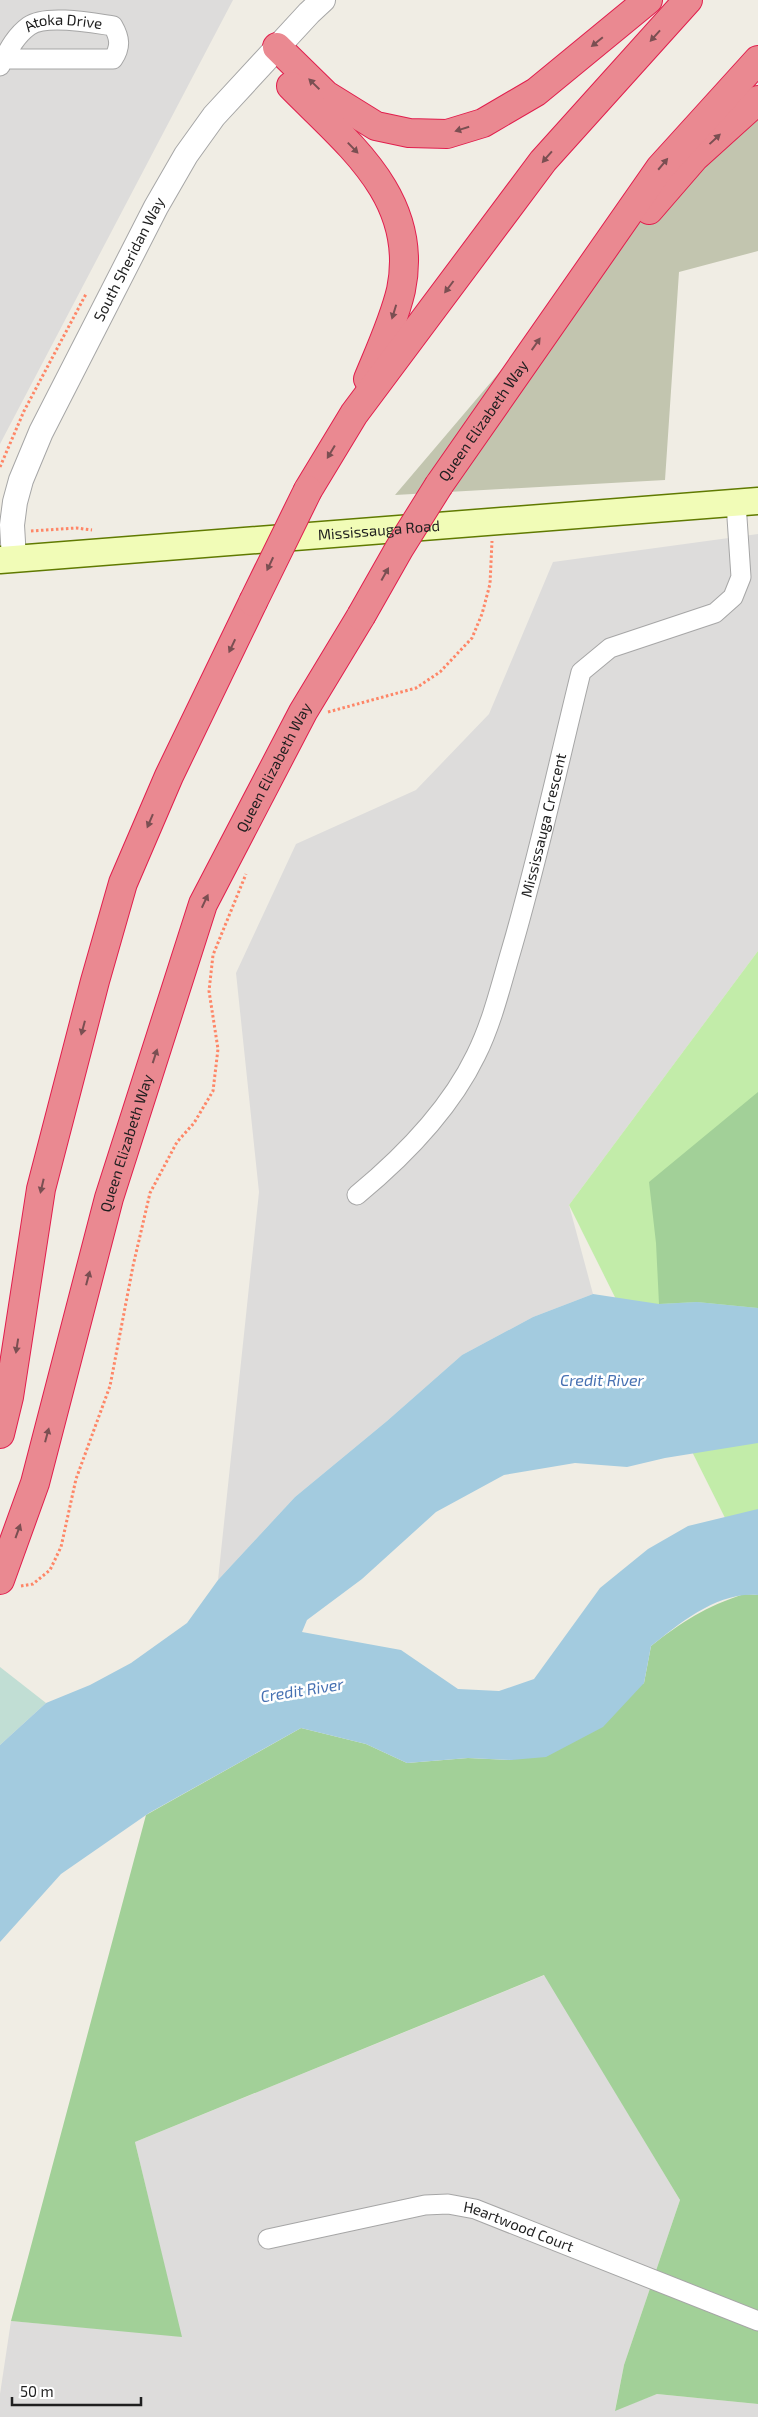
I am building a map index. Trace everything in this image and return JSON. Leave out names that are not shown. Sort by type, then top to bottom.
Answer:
[{"type":"highway","points":[[271,53],[326,95],[376,126],[409,133],[447,134],[483,123],[536,92],[648,0]]},
{"type":"highway","points":[[0,1434],[9,1397],[41,1189],[95,981],[123,883],[169,776],[308,490],[354,414],[543,161],[688,0]]},
{"type":"highway","points":[[271,53],[365,161],[387,193],[401,228],[404,261],[400,290],[390,324],[354,414]]},
{"type":"highway","name":"Queen Elizabeth Way","points":[[5,1581],[35,1483],[109,1198],[203,904],[303,712],[362,616],[399,548],[439,485],[660,168],[758,60]]},
{"type":"highway","points":[[554,318],[694,158],[758,100]]},
{"type":"main road","name":"Mississauga Road","points":[[7,559],[747,502]]},
{"type":"street","name":"South Sheridan Way","points":[[7,559],[15,502],[21,480],[41,432],[100,314],[186,155],[214,116],[271,53],[323,0]]},
{"type":"street","name":"Atoka Drive","points":[[43,21],[82,21],[113,26],[120,37],[118,51],[113,59],[2,63],[14,40],[30,25],[43,21]]},
{"type":"street","name":"Mississauga Crescent","points":[[357,1195],[390,1167],[445,1104],[476,1055],[498,995],[523,910],[581,672],[610,648],[715,613],[733,597],[741,577],[747,502]]},
{"type":"street","name":"Heartwood Court","points":[[268,2239],[425,2205],[448,2204],[475,2209],[758,2321]]},
{"type":"path","points":[[323,718],[329,712],[416,688],[440,672],[472,638],[482,614],[490,584],[493,521]]},
{"type":"path","points":[[5,1581],[33,1584],[50,1570],[61,1547],[76,1479],[110,1386],[132,1266],[150,1193],[177,1142],[194,1123],[213,1091],[218,1049],[208,991],[213,955],[246,872]]},
{"type":"shaded area","points":[[0,0],[233,0],[0,444]]},
{"type":"shaded area","points":[[758,91],[758,251],[679,272],[665,480],[395,495],[666,176]]},
{"type":"shaded area","points":[[758,534],[758,951],[569,1205],[593,1294],[533,1317],[462,1355],[387,1421],[295,1497],[218,1580],[259,1192],[236,973],[296,844],[416,790],[489,714],[553,562]]},
{"type":"shaded area","points":[[0,1667],[46,1703],[0,1745]]},
{"type":"shaded area","points":[[545,1975],[680,2200],[624,2365],[615,2410],[657,2394],[758,2404],[758,2417],[0,2417],[0,2394],[11,2321],[181,2336],[135,2142]]},
{"type":"green space","points":[[758,951],[758,1584],[569,1205]]},
{"type":"green space","points":[[758,1092],[758,1308],[697,1302],[659,1304],[656,1243],[649,1182]]},
{"type":"green space","points":[[744,1594],[758,1595],[758,2404],[657,2394],[615,2411],[624,2365],[680,2200],[544,1975],[135,2142],[182,2337],[11,2321],[146,1815],[301,1728],[366,1744],[407,1763],[468,1758],[511,1760],[644,1683],[651,1646],[695,1616],[718,1604]]},
{"type":"water","name":"Credit River","points":[[593,1294],[659,1304],[697,1302],[758,1308],[758,1443],[665,1458],[627,1467],[575,1463],[504,1475],[436,1512],[362,1579],[307,1620],[302,1632],[401,1650],[458,1689],[499,1691],[534,1679],[600,1588],[648,1549],[688,1526],[758,1509],[758,1595],[743,1595],[714,1603],[674,1628],[651,1646],[644,1683],[603,1727],[546,1757],[511,1760],[468,1758],[407,1763],[366,1744],[301,1728],[149,1813],[61,1874],[0,1942],[0,1745],[46,1703],[90,1685],[131,1663],[187,1623],[218,1580],[295,1497],[387,1421],[462,1355],[533,1317]]}]
